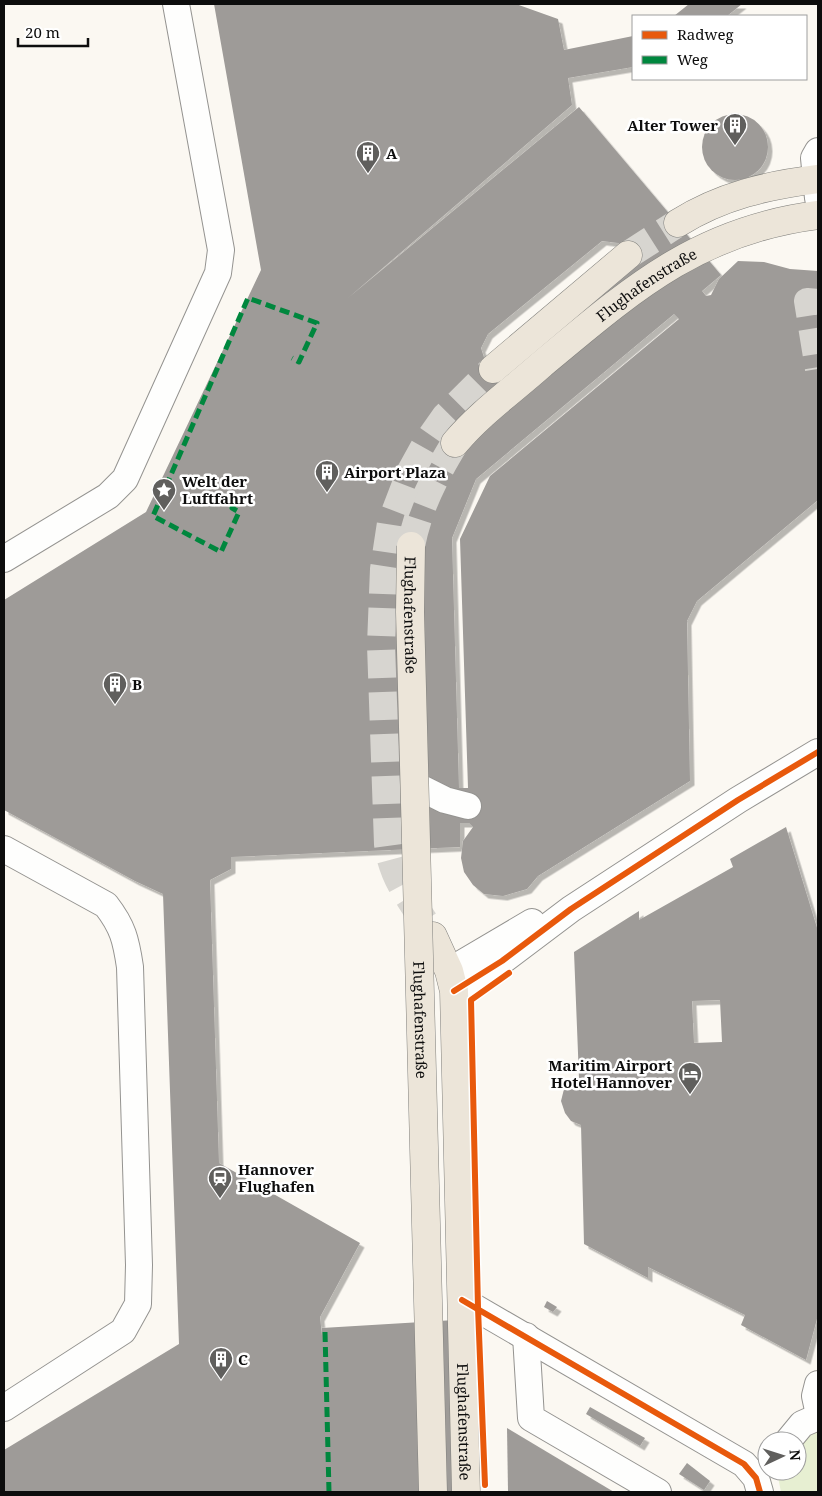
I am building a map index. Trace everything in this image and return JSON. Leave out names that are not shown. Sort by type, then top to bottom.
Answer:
[{"type":"main road","points":[[678,223],[724,200],[763,187],[818,185]]},
{"type":"main road","name":"Flughafenstraße","points":[[455,443],[475,421],[604,313],[679,259],[708,244],[762,225],[818,215]]},
{"type":"main road","name":"Flughafenstraße","points":[[493,369],[628,255]]},
{"type":"main road","name":"Flughafenstraße","points":[[411,546],[410,612],[433,1492]]},
{"type":"main road","name":"Flughafenstraße","points":[[433,936],[452,981],[466,1492]]},
{"type":"street","points":[[4,559],[108,496],[124,479],[218,273],[220,250],[176,4]]},
{"type":"street","points":[[818,151],[814,158],[818,185]]},
{"type":"street","points":[[452,981],[536,920],[570,909],[738,800],[818,752]]},
{"type":"street","points":[[415,785],[445,800],[468,806]]},
{"type":"street","points":[[4,849],[106,905],[117,919],[125,936],[130,967],[138,1266],[138,1304],[123,1331],[4,1408]]},
{"type":"street","points":[[462,1300],[744,1464],[757,1475]]},
{"type":"street","points":[[526,1336],[531,1418],[658,1492]]},
{"type":"street","points":[[818,1384],[815,1396],[818,1410]]},
{"type":"street","points":[[796,1431],[802,1424],[818,1416]]},
{"type":"green space","points":[[818,1430],[818,1492],[781,1492],[779,1481],[807,1481],[807,1438]]},
{"type":"building","points":[[214,4],[516,4],[558,19],[564,50],[632,36],[632,67],[568,78],[572,105],[348,298],[579,107],[721,275],[702,291],[706,296],[711,295],[719,279],[738,261],[764,262],[790,269],[818,271],[818,500],[697,601],[687,621],[690,781],[538,876],[527,889],[503,896],[484,894],[473,885],[464,872],[461,858],[463,841],[473,827],[469,823],[460,823],[460,847],[231,857],[231,869],[210,880],[219,1163],[360,1243],[320,1317],[322,1336],[322,1328],[455,1320],[459,1492],[4,1492],[4,1450],[179,1344],[163,894],[135,881],[4,810],[4,600],[146,512],[261,270]],"holes":[[[602,241],[618,243],[624,248],[486,364],[481,348],[488,334]],[[674,314],[679,319],[490,476],[460,539],[468,788],[459,788],[452,538],[476,479]]]},
{"type":"building","points":[[689,4],[742,4],[728,15],[675,15]]},
{"type":"building","name":"Alter Tower","points":[[728,114],[742,114],[754,119],[763,128],[768,140],[766,160],[759,171],[742,180],[728,180],[716,175],[707,166],[702,154],[702,140],[707,128],[716,119]]},
{"type":"building","name":"Maritim Airport Hotel Hannover","points":[[786,827],[818,931],[818,1315],[806,1360],[741,1325],[745,1315],[648,1267],[648,1278],[584,1244],[581,1125],[571,1121],[565,1113],[561,1101],[564,1089],[571,1082],[579,1078],[574,952],[639,911],[639,920],[733,867],[730,859]],"holes":[[[720,1000],[722,1042],[694,1043],[692,1001]]]},
{"type":"building","points":[[547,1301],[557,1307],[553,1312],[544,1307]]},
{"type":"building","points":[[590,1407],[645,1438],[640,1446],[586,1414]]},
{"type":"building","points":[[507,1428],[614,1492],[508,1492]]},
{"type":"building","points":[[687,1463],[710,1481],[704,1490],[679,1474]]},
{"type":"tunnel","points":[[628,255],[678,223]]},
{"type":"tunnel","points":[[818,302],[807,301],[818,369]]},
{"type":"tunnel","points":[[424,921],[397,875],[388,844],[381,645],[384,569],[391,523],[411,471],[426,444],[445,417],[493,369]]},
{"type":"tunnel","points":[[411,546],[418,519],[428,493],[455,443]]},
{"type":"marked path","points":[[234,504],[232,508],[239,512],[221,552],[153,516],[248,298],[317,323],[299,362],[292,358]]},
{"type":"marked path","points":[[325,1332],[329,1492]]},
{"type":"cycle path","points":[[454,991],[502,961],[571,909],[738,800],[818,752]]},
{"type":"cycle path","points":[[485,1485],[478,1308],[471,1000],[509,973]]},
{"type":"cycle path","points":[[462,1300],[744,1464],[756,1478],[760,1492]]},
{"type":"place","name":"Alter Tower","points":[[735,146]]},
{"type":"place","name":"A","points":[[368,174]]},
{"type":"place","name":"Airport Plaza","points":[[327,493]]},
{"type":"place","name":"Welt der Luftfahrt","points":[[164,511]]},
{"type":"place","name":"B","points":[[115,705]]},
{"type":"place","name":"Maritim Airport Hotel Hannover","points":[[690,1095]]},
{"type":"place","name":"Hannover Flughafen","points":[[220,1199]]},
{"type":"place","name":"C","points":[[221,1380]]}]
